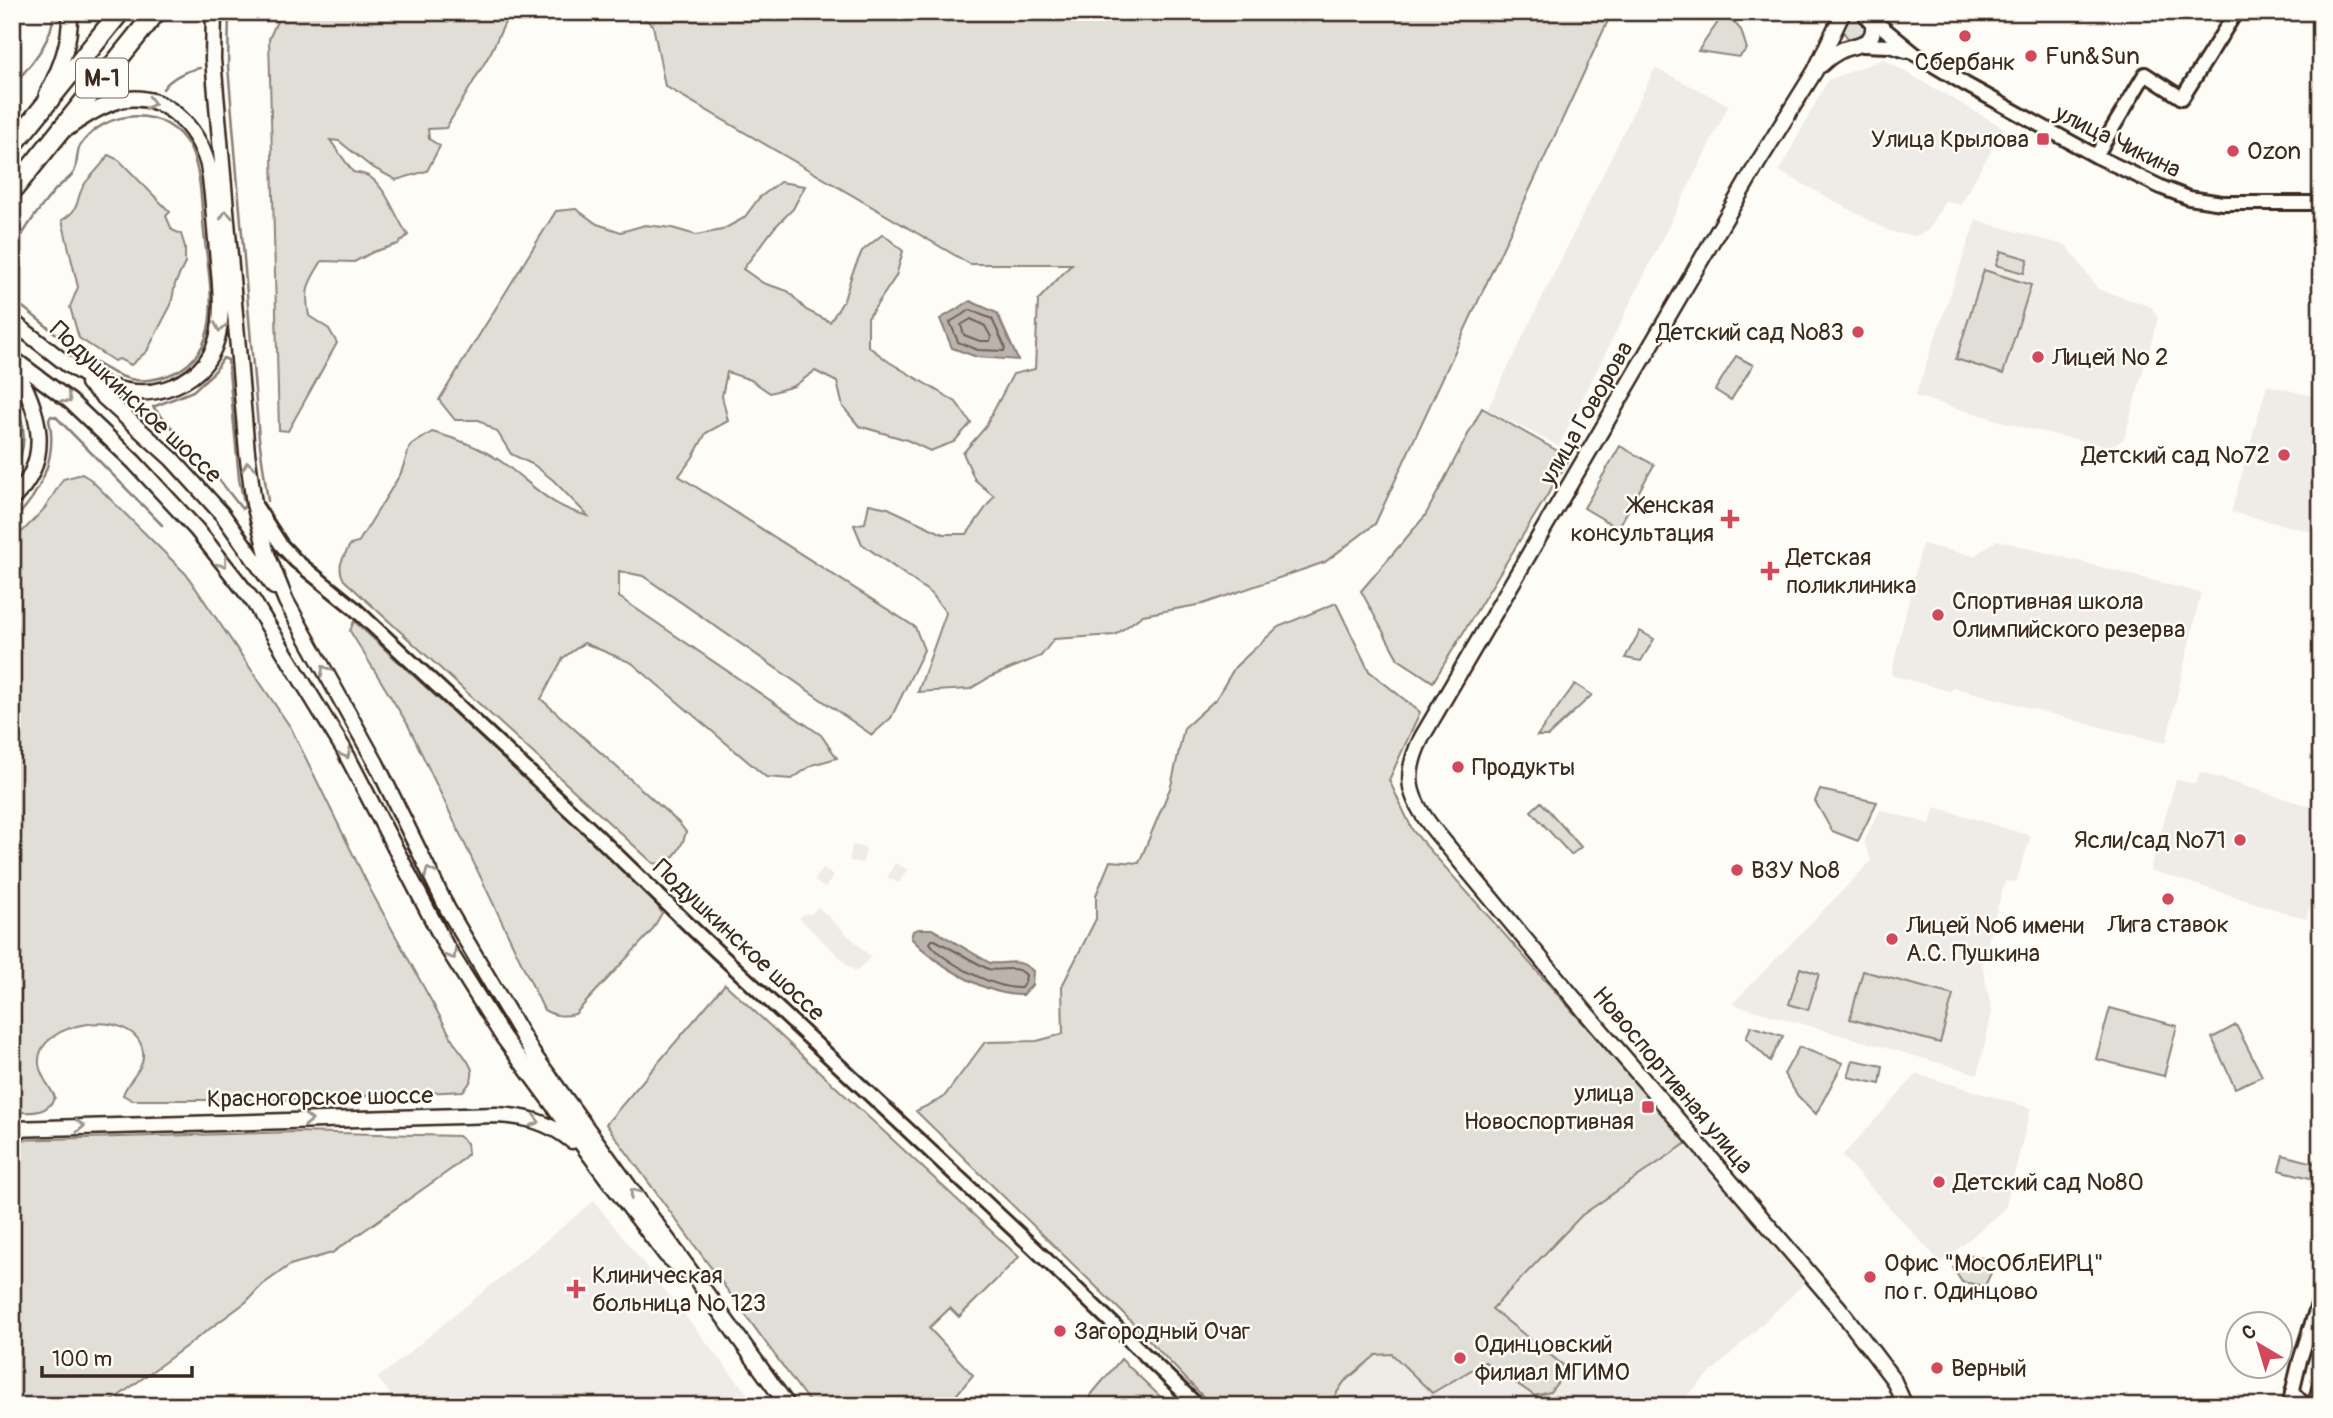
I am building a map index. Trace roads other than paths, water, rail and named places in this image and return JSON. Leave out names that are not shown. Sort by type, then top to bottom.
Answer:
[{"type":"highway","name":"М-1","points":[[18,139],[120,12]]},
{"type":"highway","name":"М-1","points":[[12,191],[156,12]]},
{"type":"main road","points":[[18,139],[46,96],[60,66],[68,38],[70,12]]},
{"type":"main road","points":[[214,12],[214,73],[245,439],[254,504],[280,589],[376,763],[447,908],[517,1028],[788,1406]]},
{"type":"main road","points":[[1859,46],[1872,36],[1874,29],[1867,14]]},
{"type":"main road","name":"улица Говорова","points":[[1842,17],[1840,38],[1850,46],[1859,46]]},
{"type":"main road","name":"улица Говорова","points":[[1410,782],[1412,755],[1422,737],[1815,71],[1842,17]]},
{"type":"main road","name":"улица Говорова","points":[[1815,71],[1837,52],[1859,46]]},
{"type":"main road","points":[[48,144],[92,113],[120,101],[147,100],[178,115],[200,143],[208,165],[222,306],[220,329],[212,352],[197,372],[172,387],[156,392],[120,389],[88,378],[61,359]]},
{"type":"main road","name":"Подушкинское шоссе","points":[[12,321],[61,359],[172,459],[222,514],[299,623]]},
{"type":"main road","points":[[12,360],[63,395],[120,447],[197,530],[253,601],[343,748],[446,946],[524,1068],[666,1255],[704,1288]]},
{"type":"main road","points":[[12,360],[32,400],[38,421],[39,440],[36,459],[28,477],[12,499]]},
{"type":"main road","name":"Новоспортивная улица","points":[[1410,782],[1418,807],[1435,831],[1587,1014],[1839,1308],[1893,1379],[1905,1406]]},
{"type":"main road","name":"Красногорское шоссе","points":[[12,1129],[513,1116],[537,1121],[559,1131],[579,1147],[607,1178]]},
{"type":"main road","points":[[2315,1406],[2321,1383]]},
{"type":"street","points":[[2096,156],[2145,74],[2182,98],[2236,12]]},
{"type":"street","name":"улица Чикина","points":[[1867,14],[1915,54],[2096,156],[2163,188],[2189,198],[2234,204],[2321,204]]},
{"type":"street","name":"улица Чикина","points":[[1859,46],[1890,46],[1915,54]]},
{"type":"street","name":"Подушкинское шоссе","points":[[254,504],[281,545],[296,561],[383,636],[1035,1248],[1198,1406]]},
{"type":"street","points":[[2289,1406],[2321,1295]]},
{"type":"street","points":[[2292,1392],[2306,1406]]},
{"type":"water","points":[[970,301],[997,313],[1018,360],[977,357],[952,348],[940,319]]},
{"type":"water","points":[[932,929],[990,963],[1012,962],[1027,966],[1033,971],[1032,985],[1023,995],[978,985],[948,968],[911,938],[913,931]]},
{"type":"waterway","points":[[12,87],[45,43],[54,12]]},
{"type":"waterway","points":[[229,12],[228,66],[259,438],[268,501]]},
{"type":"waterway","points":[[163,89],[179,75],[200,68]]},
{"type":"waterway","points":[[12,257],[36,213],[74,172],[80,146],[91,133],[105,124],[120,118],[152,118],[167,124],[180,134],[190,148],[200,189],[211,309],[202,346],[192,361],[176,372],[156,379],[135,380],[120,375],[87,358],[12,299]]},
{"type":"waterway","points":[[223,358],[228,360],[239,479],[245,506],[242,509],[217,477],[153,407],[193,391],[215,371],[223,358]]},
{"type":"waterway","points":[[12,396],[21,416],[24,435],[21,455],[12,475]]},
{"type":"waterway","points":[[12,521],[30,500],[44,475],[51,448],[51,416],[56,417],[162,525]]},
{"type":"place","name":"Сбербанк","points":[[1965,36]]},
{"type":"place","name":"Fun&Sun","points":[[2031,56]]},
{"type":"place","name":"Улица Крылова","points":[[2043,139]]},
{"type":"place","name":"Ozon","points":[[2233,151]]},
{"type":"place","name":"Детский сад №83","points":[[1858,332]]},
{"type":"place","name":"Лицей № 2","points":[[2038,357]]},
{"type":"place","name":"Детский сад №72","points":[[2284,455]]},
{"type":"place","name":"Женская консультация","points":[[1730,519]]},
{"type":"place","name":"Детская поликлиника","points":[[1770,571]]},
{"type":"place","name":"Спортивная школа Олимпийского резерва","points":[[1938,615]]},
{"type":"place","name":"Продукты","points":[[1458,767]]},
{"type":"place","name":"Ясли/сад №71","points":[[2240,840]]},
{"type":"place","name":"ВЗУ №8","points":[[1737,870]]},
{"type":"place","name":"Лига ставок","points":[[2168,899]]},
{"type":"place","name":"Лицей №6 имени А.С. Пушкина","points":[[1892,939]]},
{"type":"place","name":"улица Новоспортивная","points":[[1648,1107]]},
{"type":"place","name":"Детский сад №80","points":[[1939,1182]]},
{"type":"place","name":"Офис \"МосОблЕИРЦ\" по г. Одинцово","points":[[1870,1277]]},
{"type":"place","name":"Клиническая больница № 123","points":[[576,1289]]},
{"type":"place","name":"Загородный Очаг","points":[[1060,1331]]},
{"type":"place","name":"Одинцовский филиал МГИМО","points":[[1460,1358]]},
{"type":"place","name":"Верный","points":[[1937,1368]]}]
